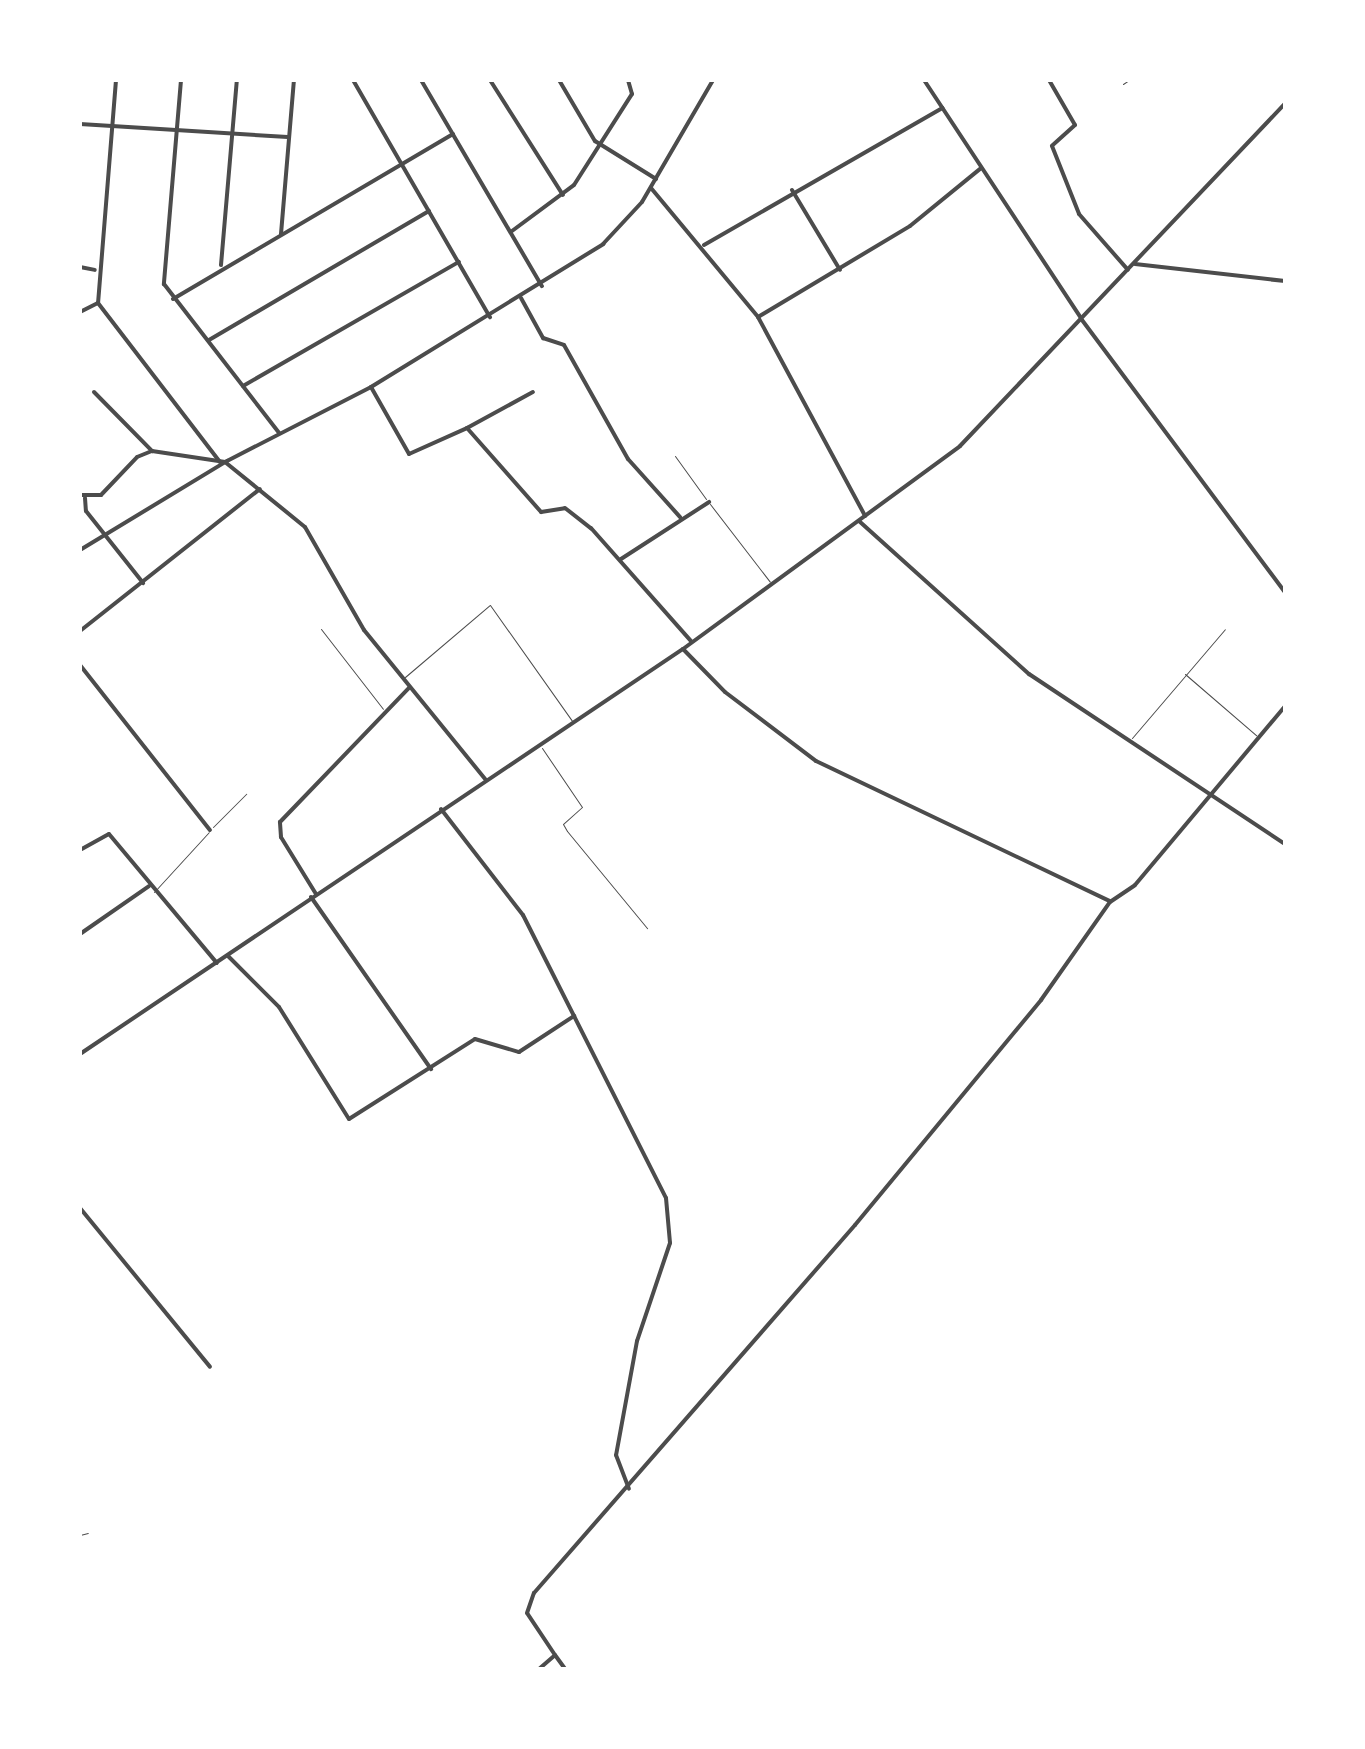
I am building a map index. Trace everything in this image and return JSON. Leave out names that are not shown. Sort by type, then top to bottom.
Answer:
[{"type":"street","points":[[116,80],[97,271],[98,304],[222,462],[306,528],[364,630],[486,780]]},
{"type":"street","points":[[182,80],[164,266],[173,299],[279,433]]},
{"type":"street","points":[[221,266],[237,80]]},
{"type":"street","points":[[281,234],[294,80]]},
{"type":"street","points":[[353,80],[490,317]]},
{"type":"street","points":[[422,80],[542,286]]},
{"type":"street","points":[[490,80],[563,195]]},
{"type":"street","points":[[560,80],[600,145],[656,179]]},
{"type":"street","points":[[512,231],[563,195],[632,94],[628,80]]},
{"type":"street","points":[[80,550],[222,462],[371,387],[542,286],[626,224],[713,80]]},
{"type":"street","points":[[924,80],[1082,320],[1285,592]]},
{"type":"street","points":[[1048,80],[1075,126],[1052,146],[1080,214],[1128,270]]},
{"type":"street","points":[[80,1054],[682,649],[960,446],[1285,104]]},
{"type":"street","points":[[703,246],[792,190],[942,108]]},
{"type":"street","points":[[80,124],[288,137]]},
{"type":"street","points":[[173,299],[221,266],[453,134]]},
{"type":"street","points":[[758,317],[840,270],[981,168]]},
{"type":"street","points":[[651,188],[758,317],[865,516]]},
{"type":"street","points":[[792,190],[840,270]]},
{"type":"street","points":[[208,341],[429,211]]},
{"type":"street","points":[[244,386],[459,262]]},
{"type":"street","points":[[1134,264],[1285,281]]},
{"type":"street","points":[[80,267],[97,271]]},
{"type":"street","points":[[521,298],[544,338],[564,345],[628,459],[680,517]]},
{"type":"street","points":[[80,312],[98,304]]},
{"type":"street","points":[[371,387],[408,454],[533,392]]},
{"type":"street","points":[[94,392],[152,451]]},
{"type":"street","points":[[467,428],[541,512],[570,510],[621,559],[692,642]]},
{"type":"street","points":[[144,583],[104,537],[82,496],[101,495],[136,457],[152,451],[222,462]]},
{"type":"street","points":[[80,631],[260,489]]},
{"type":"street","points":[[621,559],[708,502]]},
{"type":"street","points":[[858,521],[986,638],[1127,744],[1285,844]]},
{"type":"street","points":[[682,649],[725,692],[816,761],[1110,902]]},
{"type":"street","points":[[80,665],[210,830]]},
{"type":"street","points":[[409,688],[383,710],[280,822],[282,837],[314,896],[431,1069]]},
{"type":"street","points":[[565,1669],[534,1629],[530,1601],[1042,1000],[1110,902],[1135,884],[1210,800],[1285,706]]},
{"type":"street","points":[[441,809],[523,915],[644,1150],[670,1219],[670,1244],[624,1400],[616,1455],[620,1479],[629,1488]]},
{"type":"street","points":[[80,850],[109,834],[217,964]]},
{"type":"street","points":[[80,934],[149,886]]},
{"type":"street","points":[[228,956],[279,1007],[350,1119],[475,1039],[519,1052],[576,1015]]},
{"type":"street","points":[[80,1208],[210,1366]]},
{"type":"street","points":[[539,1669],[555,1655]]},
{"type":"lane","points":[[1123,84],[1129,80]]},
{"type":"lane","points":[[675,456],[772,585]]},
{"type":"lane","points":[[402,679],[490,605],[573,723]]},
{"type":"lane","points":[[321,629],[383,710]]},
{"type":"lane","points":[[1127,744],[1225,629]]},
{"type":"lane","points":[[1184,674],[1259,737]]},
{"type":"lane","points":[[540,745],[582,807],[563,824],[647,928]]},
{"type":"lane","points":[[154,892],[246,794]]},
{"type":"lane","points":[[80,1534],[88,1533]]}]
